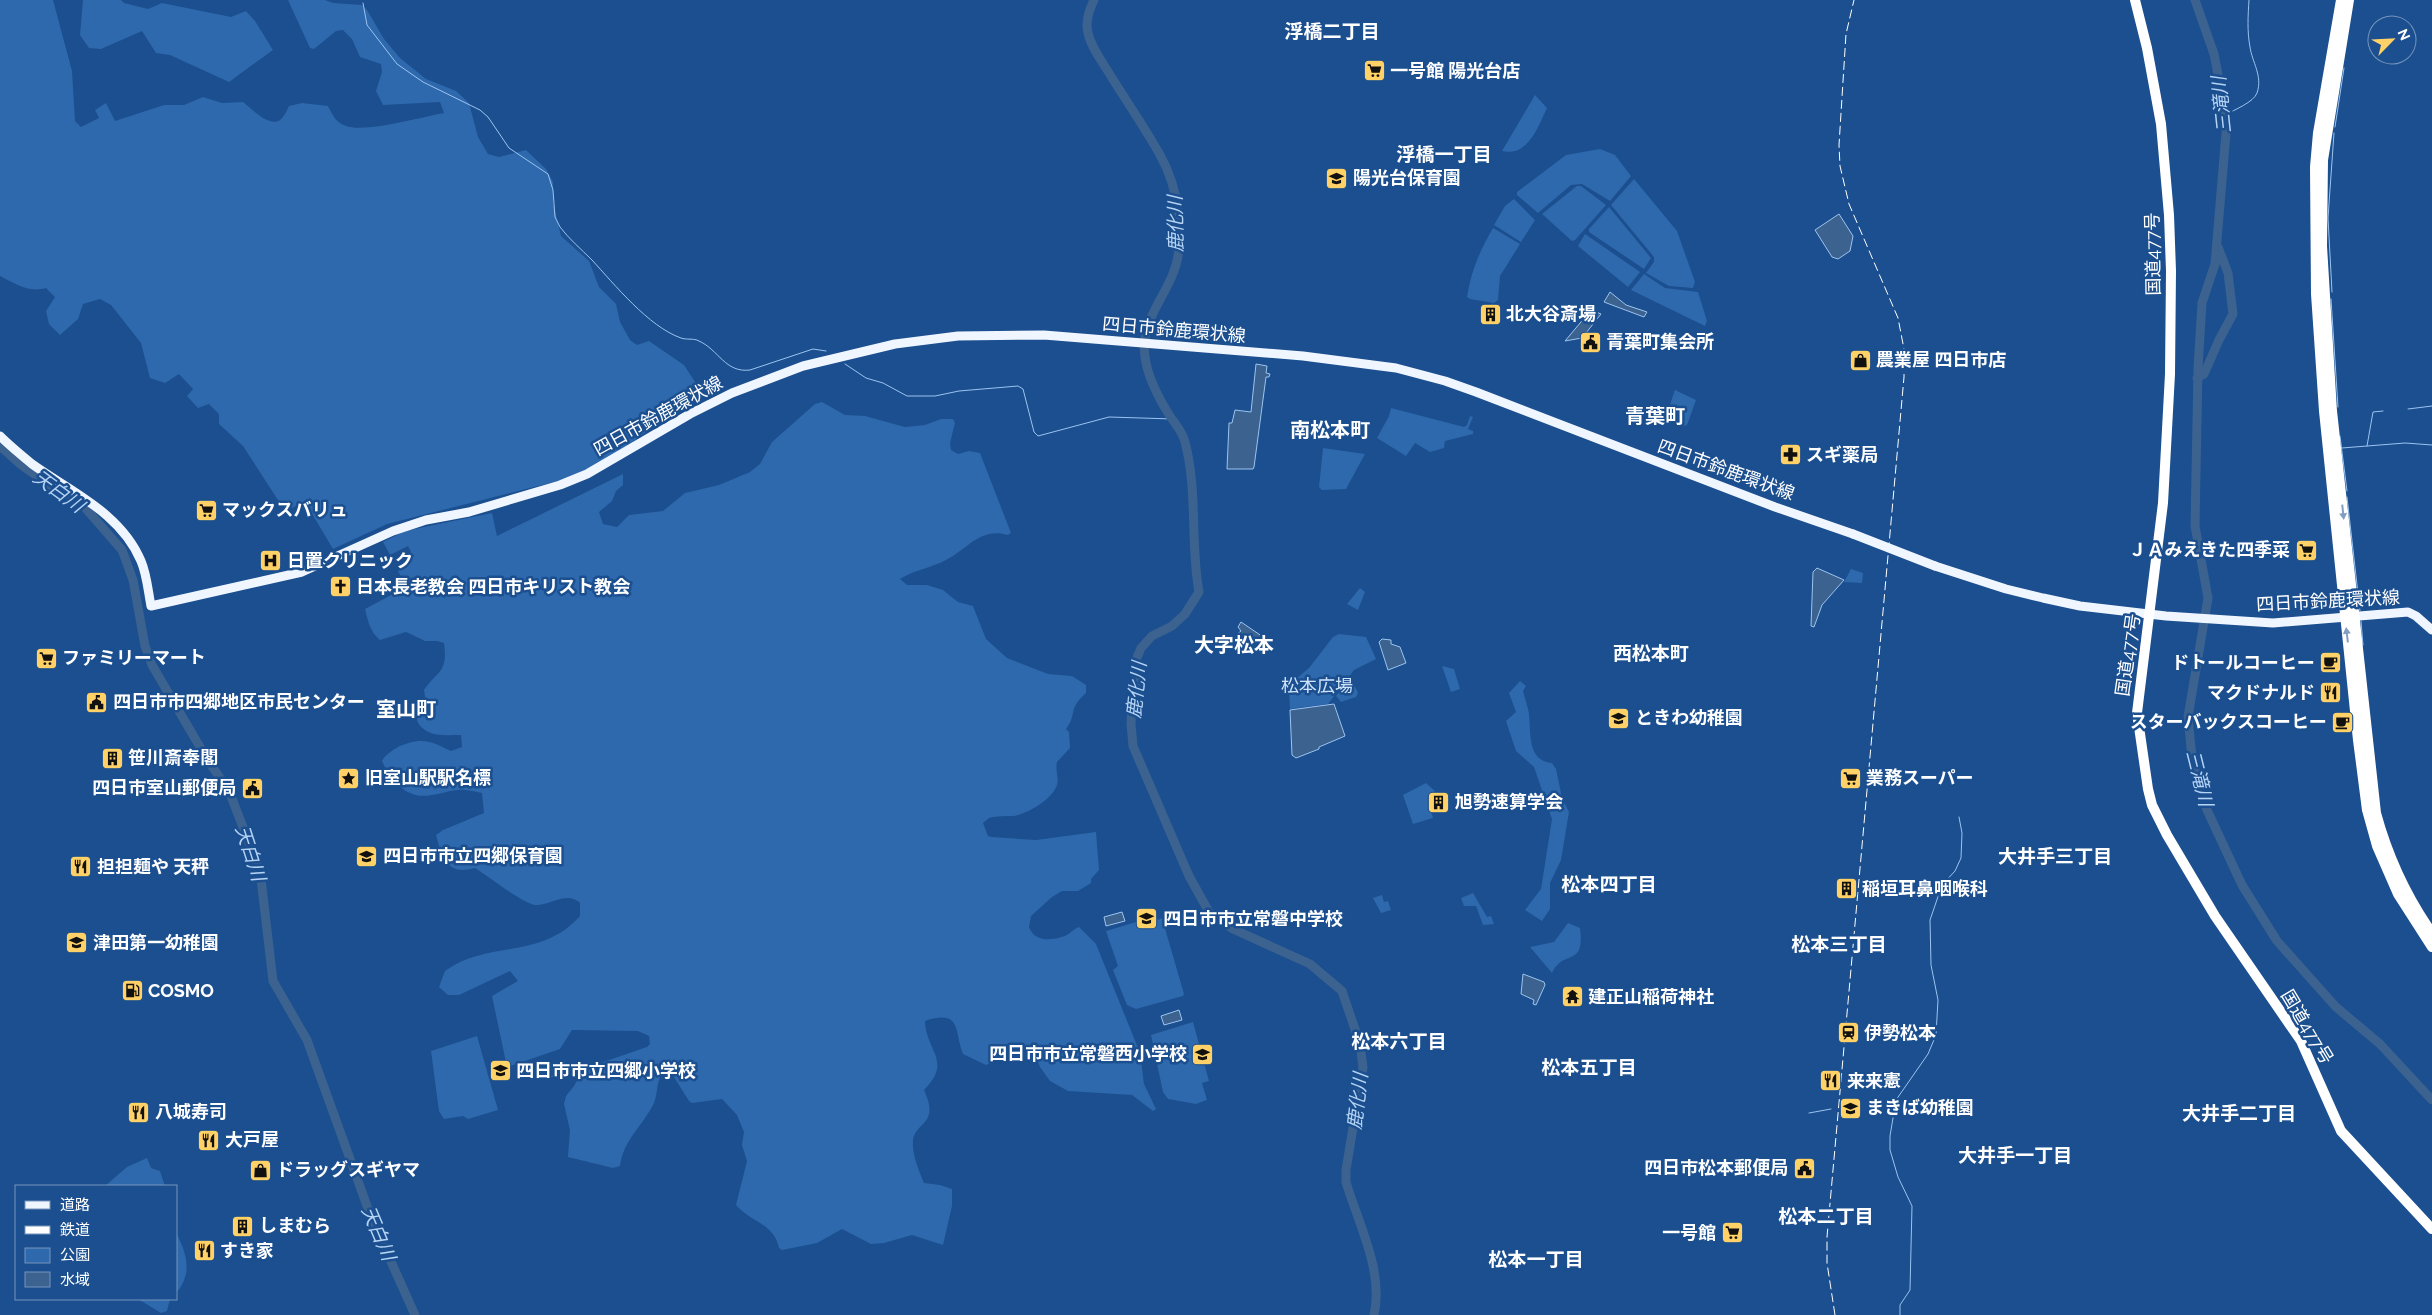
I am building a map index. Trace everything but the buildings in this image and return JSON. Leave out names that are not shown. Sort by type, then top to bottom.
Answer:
[{"type":"highway","name":"国道477号","points":[[2135,0],[2147,48],[2161,124],[2169,206],[2171,270],[2170,374],[2164,493],[2151,614],[2137,713],[2152,805],[2215,916],[2301,1042],[2341,1131],[2432,1229]]},
{"type":"highway","points":[[2341,0],[2318,132],[2314,207],[2320,351],[2350,617],[2376,813],[2390,858],[2408,896],[2432,933]]},
{"type":"highway","points":[[2349,0],[2323,160],[2321,200],[2324,295],[2332,411],[2363,782],[2379,852],[2398,894],[2432,947]]},
{"type":"main road","name":"四日市鈴鹿環状線","points":[[0,436],[33,464],[84,497],[121,531],[133,546],[142,562],[151,606],[302,572],[393,530],[426,520],[469,512],[560,485],[587,474],[690,414],[732,393],[803,366],[895,344],[988,335],[1044,335],[1366,363],[1445,381],[1935,566],[2006,589],[2151,614],[2226,621],[2273,623],[2408,612],[2416,616],[2432,630]]},
{"type":"main road","points":[[1935,566],[1968,583],[2077,602]]},
{"type":"main road","points":[[2008,590],[2065,608]]},
{"type":"green space","points":[[0,0],[53,0],[72,71],[75,121],[81,127],[99,118],[95,110],[106,103],[115,121],[164,105],[184,105],[203,97],[222,103],[243,102],[266,119],[276,122],[283,117],[289,106],[302,103],[328,106],[340,123],[355,128],[380,126],[444,113],[440,102],[383,105],[376,91],[382,72],[381,64],[360,57],[352,39],[343,30],[336,31],[314,49],[310,48],[288,0],[325,0],[333,3],[362,5],[384,39],[400,58],[426,79],[456,91],[469,103],[478,137],[488,154],[499,157],[526,150],[546,169],[553,182],[553,202],[561,236],[589,261],[599,287],[616,304],[620,322],[630,340],[637,345],[649,341],[684,365],[701,391],[631,443],[590,468],[558,481],[387,524],[333,549],[305,502],[285,511],[243,446],[219,424],[219,414],[209,404],[198,408],[187,396],[193,389],[179,374],[165,383],[150,378],[141,343],[111,305],[100,299],[83,304],[78,319],[60,335],[49,324],[46,311],[55,297],[46,288],[28,289],[0,276]]},
{"type":"green space","points":[[83,0],[121,0],[124,3],[148,9],[162,3],[231,17],[246,11],[255,21],[273,50],[229,82],[170,55],[156,53],[142,31],[101,49],[89,48],[80,35]]},
{"type":"green space","points":[[1535,95],[1547,108],[1536,132],[1519,149],[1511,152],[1502,151]]},
{"type":"green space","points":[[1600,149],[1615,155],[1631,176],[1610,201],[1582,184],[1571,185],[1538,213],[1517,195],[1517,192],[1566,155]]},
{"type":"green space","points":[[1634,179],[1677,231],[1695,282],[1693,288],[1669,286],[1646,273],[1654,262],[1654,257],[1611,205]]},
{"type":"green space","points":[[1577,186],[1581,186],[1606,205],[1572,241],[1542,214]]},
{"type":"green space","points":[[1514,199],[1535,220],[1521,242],[1494,225],[1505,206]]},
{"type":"green space","points":[[1609,207],[1651,258],[1644,269],[1589,232],[1589,229]]},
{"type":"green space","points":[[1493,228],[1520,244],[1500,276],[1498,300],[1494,303],[1467,297],[1477,261]]},
{"type":"green space","points":[[1585,234],[1640,272],[1628,287],[1578,246]]},
{"type":"green space","points":[[1644,274],[1665,288],[1698,292],[1707,321],[1705,326],[1631,290]]},
{"type":"green space","points":[[1675,390],[1696,400],[1687,425],[1684,426],[1665,419]]},
{"type":"green space","points":[[822,402],[845,415],[865,416],[905,427],[925,425],[941,419],[953,419],[955,423],[950,443],[951,450],[958,454],[969,451],[980,453],[1011,533],[1008,535],[998,533],[982,536],[946,560],[900,579],[907,585],[927,585],[943,590],[958,602],[973,606],[986,639],[1007,658],[1048,674],[1072,676],[1086,685],[1086,693],[1074,708],[1072,719],[1066,729],[1069,732],[1070,748],[1057,762],[1057,785],[1054,791],[1045,801],[1019,815],[989,818],[983,823],[988,836],[992,837],[1036,840],[1096,832],[1099,870],[1091,879],[1091,883],[1078,891],[1062,891],[1052,897],[1031,916],[1029,927],[1039,938],[1054,939],[1065,936],[1079,927],[1096,944],[1140,1053],[1144,1084],[1156,1109],[1153,1111],[1132,1095],[1068,1091],[1050,1081],[1040,1067],[1032,1048],[1020,1048],[986,1065],[963,1054],[955,1024],[951,1020],[937,1018],[925,1021],[926,1031],[936,1056],[937,1071],[924,1090],[928,1102],[928,1117],[914,1136],[913,1147],[916,1162],[924,1183],[952,1189],[952,1206],[943,1245],[912,1235],[884,1243],[871,1244],[842,1229],[817,1243],[782,1250],[767,1228],[736,1205],[747,1161],[742,1145],[744,1132],[737,1115],[722,1099],[692,1103],[689,1101],[669,1069],[665,1069],[662,1073],[653,1105],[625,1148],[620,1166],[613,1168],[568,1157],[570,1130],[564,1104],[566,1096],[583,1069],[647,1047],[650,1044],[649,1036],[638,1031],[572,1030],[560,1049],[507,1067],[492,996],[518,981],[510,971],[459,995],[448,995],[439,987],[445,971],[479,956],[531,945],[548,939],[565,930],[580,916],[580,903],[575,899],[564,898],[535,905],[514,895],[475,868],[466,870],[452,867],[444,858],[436,835],[443,830],[484,813],[482,793],[462,790],[423,796],[415,795],[401,788],[382,761],[396,748],[416,741],[437,744],[451,751],[462,747],[461,735],[431,733],[425,730],[417,721],[418,713],[426,703],[424,690],[443,666],[445,660],[444,643],[425,641],[406,632],[380,640],[370,626],[365,609],[406,587],[398,571],[411,552],[408,546],[390,555],[383,542],[405,531],[492,513],[497,536],[623,474],[623,485],[616,491],[612,501],[599,512],[603,524],[617,527],[629,515],[663,511],[685,493],[719,485],[750,472],[760,464],[772,442],[815,404]]},
{"type":"green space","points":[[1391,408],[1464,427],[1467,425],[1470,416],[1473,417],[1468,429],[1473,431],[1473,434],[1445,441],[1444,448],[1430,452],[1415,443],[1406,456],[1377,438],[1389,416]]},
{"type":"green space","points":[[1323,448],[1365,454],[1346,489],[1322,490],[1319,487]]},
{"type":"green space","points":[[1851,569],[1863,573],[1862,583],[1844,582]]},
{"type":"green space","points":[[1360,588],[1365,592],[1358,610],[1347,604]]},
{"type":"green space","name":"松本広場","points":[[1339,634],[1366,637],[1376,659],[1354,670],[1328,704],[1290,709],[1289,689],[1292,682],[1309,668],[1333,637]]},
{"type":"green space","points":[[1442,666],[1454,669],[1460,689],[1451,692]]},
{"type":"green space","points":[[1350,676],[1358,693],[1356,697],[1341,702],[1336,696]]},
{"type":"green space","points":[[1520,681],[1526,686],[1523,691],[1529,711],[1534,752],[1544,761],[1552,763],[1556,769],[1562,798],[1569,812],[1561,860],[1550,883],[1550,909],[1542,921],[1525,910],[1541,889],[1552,819],[1534,767],[1516,751],[1506,721],[1516,712],[1509,693]]},
{"type":"green space","points":[[1426,783],[1435,791],[1428,802],[1433,818],[1413,824],[1403,795]]},
{"type":"green space","points":[[1473,893],[1487,917],[1491,916],[1494,924],[1483,925],[1476,906],[1464,906],[1461,898]]},
{"type":"green space","points":[[1382,895],[1384,902],[1388,901],[1391,910],[1381,913],[1373,898]]},
{"type":"green space","points":[[1156,916],[1158,920],[1162,918],[1184,994],[1183,996],[1136,1009],[1127,1005],[1113,970],[1118,966],[1106,931]]},
{"type":"green space","points":[[1568,923],[1580,928],[1581,941],[1579,949],[1577,954],[1562,961],[1552,973],[1530,947],[1554,942]]},
{"type":"green space","points":[[1193,1022],[1209,1081],[1202,1083],[1207,1100],[1196,1104],[1168,1099],[1163,1092],[1151,1035]]},
{"type":"green space","points":[[477,1036],[498,1110],[468,1119],[463,1116],[444,1119],[439,1111],[431,1051]]},
{"type":"green space","points":[[147,1158],[151,1168],[160,1171],[165,1185],[106,1185],[127,1167]]},
{"type":"green space","points":[[178,1237],[183,1248],[186,1263],[185,1278],[178,1290]]},
{"type":"green space","points":[[140,1300],[170,1300],[167,1311],[161,1313]]},
{"type":"water","points":[[1839,214],[1853,236],[1850,251],[1838,259],[1832,257],[1815,230]]},
{"type":"water","points":[[1610,292],[1626,305],[1647,312],[1644,317],[1604,302]]},
{"type":"water","points":[[1591,310],[1601,314],[1582,338],[1565,341]]},
{"type":"water","points":[[1256,364],[1267,366],[1266,373],[1270,374],[1269,377],[1266,377],[1254,467],[1253,469],[1227,469],[1229,423],[1232,423],[1235,410],[1251,412]]},
{"type":"water","points":[[1817,568],[1844,580],[1822,605],[1814,627],[1811,626],[1813,572]]},
{"type":"water","points":[[1241,622],[1269,641],[1267,643],[1252,637],[1245,640],[1236,635],[1241,631],[1238,627]]},
{"type":"water","points":[[1382,639],[1391,640],[1391,644],[1400,647],[1406,663],[1388,670],[1379,642]]},
{"type":"water","points":[[1334,704],[1345,736],[1296,758],[1292,755],[1290,710]]},
{"type":"water","points":[[1122,912],[1125,921],[1106,926],[1104,917]]},
{"type":"water","points":[[1523,974],[1544,982],[1545,985],[1536,1005],[1533,1004],[1534,1000],[1521,994]]},
{"type":"water","points":[[1179,1010],[1182,1020],[1164,1025],[1161,1016]]},
{"type":"water","points":[[564,1061],[567,1070],[550,1077],[546,1068]]},
{"type":"waterway","name":"鹿化川","points":[[1094,0],[1087,20],[1091,43],[1166,166],[1179,213],[1180,230],[1177,262],[1149,322],[1144,348],[1150,378],[1158,396],[1180,430],[1185,442],[1193,498],[1196,573],[1199,592],[1185,614],[1172,626],[1152,636],[1141,648],[1136,660],[1136,695],[1132,702],[1133,746],[1189,876],[1209,912],[1233,929],[1310,964],[1342,991],[1360,1044],[1363,1067],[1346,1170],[1346,1182],[1373,1264],[1376,1281],[1374,1315]]},
{"type":"waterway","name":"三滝川","points":[[2195,0],[2214,54],[2227,121],[2215,264],[2202,303],[2198,368],[2195,526],[2208,598],[2188,717],[2192,758],[2207,810],[2242,885],[2277,941],[2336,1007],[2380,1044],[2432,1100]]},
{"type":"waterway","points":[[2225,115],[2252,100],[2259,87],[2258,75],[2249,41],[2249,0]]},
{"type":"waterway","points":[[363,3],[367,25],[397,64],[423,82],[480,110],[488,117],[509,148],[548,174],[553,190],[555,217],[560,227],[621,292],[657,325],[681,338],[699,341],[728,365],[741,370],[750,370],[813,349],[826,351]]},
{"type":"waterway","points":[[2335,127],[2344,68]]},
{"type":"waterway","points":[[2332,292],[2328,218],[2334,133]]},
{"type":"waterway","name":"三滝川","points":[[2197,378],[2204,374],[2233,314],[2228,273],[2218,247]]},
{"type":"waterway","points":[[2331,299],[2338,407]]},
{"type":"waterway","points":[[845,364],[866,378],[883,383],[907,396],[935,396],[959,391],[1018,386],[1023,389],[1034,432],[1038,436],[1109,417],[1173,419]]},
{"type":"waterway","points":[[2408,409],[2432,406]]},
{"type":"waterway","points":[[2367,446],[2373,412],[2383,411]]},
{"type":"waterway","points":[[2340,436],[2347,491]]},
{"type":"waterway","points":[[2342,448],[2405,443],[2432,445]]},
{"type":"waterway","name":"天白川","points":[[0,446],[20,464],[57,490],[80,502],[122,550],[133,580],[145,646],[152,665],[207,759],[229,791],[255,858],[261,879],[273,981],[307,1040],[371,1217],[415,1315]]},
{"type":"waterway","points":[[2347,497],[2360,611]]},
{"type":"waterway","points":[[2361,621],[2363,645]]},
{"type":"waterway","points":[[1900,1315],[1900,1305],[1910,1290],[1912,1206],[1898,1177],[1890,1150],[1890,1136],[1896,1100],[1928,1054],[1936,1035],[1938,1000],[1931,965],[1930,920],[1942,885],[1955,871],[1961,858],[1962,833],[1959,817]]},
{"type":"waterway","points":[[1809,1113],[1831,1109]]},
{"type":"railway","points":[[1835,1315],[1827,1263],[1827,1237],[1904,377],[1904,349],[1898,318],[1849,204],[1840,166],[1839,145],[1846,34],[1854,0]]},
{"type":"place","name":"一号館 陽光台店","points":[[1374,71]]},
{"type":"place","name":"陽光台保育園","points":[[1337,178]]},
{"type":"place","name":"北大谷斎場","points":[[1490,314]]},
{"type":"place","name":"青葉町集会所","points":[[1590,342]]},
{"type":"place","name":"農業屋 四日市店","points":[[1860,360]]},
{"type":"place","name":"スギ薬局","points":[[1790,455]]},
{"type":"place","name":"マックスバリュ","points":[[206,510]]},
{"type":"place","name":"ＪＡみえきた四季菜","points":[[2306,550]]},
{"type":"place","name":"日置クリニック","points":[[271,561]]},
{"type":"place","name":"日本長老教会 四日市キリスト教会","points":[[340,587]]},
{"type":"place","name":"ファミリーマート","points":[[46,658]]},
{"type":"place","name":"ドトールコーヒー","points":[[2331,663]]},
{"type":"place","name":"マクドナルド","points":[[2331,693]]},
{"type":"place","name":"四日市市四郷地区市民センター","points":[[97,702]]},
{"type":"place","name":"ときわ幼稚園","points":[[1619,718]]},
{"type":"place","name":"スターバックスコーヒー","points":[[2343,722]]},
{"type":"place","name":"笹川斎奉閣","points":[[112,758]]},
{"type":"place","name":"旧室山駅駅名標","points":[[349,778]]},
{"type":"place","name":"業務スーパー","points":[[1850,778]]},
{"type":"place","name":"四日市室山郵便局","points":[[252,788]]},
{"type":"place","name":"旭勢速算学会","points":[[1439,802]]},
{"type":"place","name":"四日市市立四郷保育園","points":[[367,856]]},
{"type":"place","name":"担担麺や 天秤","points":[[81,867]]},
{"type":"place","name":"稲垣耳鼻咽喉科","points":[[1846,889]]},
{"type":"place","name":"四日市市立常磐中学校","points":[[1147,919]]},
{"type":"place","name":"津田第一幼稚園","points":[[77,943]]},
{"type":"place","name":"COSMO","points":[[132,991]]},
{"type":"place","name":"建正山稲荷神社","points":[[1572,997]]},
{"type":"place","name":"伊勢松本","points":[[1848,1033]]},
{"type":"place","name":"四日市市立常磐西小学校","points":[[1203,1054]]},
{"type":"place","name":"四日市市立四郷小学校","points":[[500,1071]]},
{"type":"place","name":"来来憲","points":[[1831,1081]]},
{"type":"place","name":"まきば幼稚園","points":[[1850,1108]]},
{"type":"place","name":"八城寿司","points":[[139,1112]]},
{"type":"place","name":"大戸屋","points":[[209,1140]]},
{"type":"place","name":"四日市松本郵便局","points":[[1804,1168]]},
{"type":"place","name":"ドラッグスギヤマ","points":[[260,1170]]},
{"type":"place","name":"しまむら","points":[[243,1226]]},
{"type":"place","name":"一号館","points":[[1732,1233]]},
{"type":"place","name":"すき家","points":[[204,1251]]},
{"type":"district","name":"浮橋二丁目","points":[[1332,31]]},
{"type":"district","name":"浮橋一丁目","points":[[1444,154]]},
{"type":"district","name":"青葉町","points":[[1655,416]]},
{"type":"district","name":"南松本町","points":[[1330,430]]},
{"type":"district","name":"大字松本","points":[[1234,645]]},
{"type":"district","name":"西松本町","points":[[1651,653]]},
{"type":"district","name":"室山町","points":[[406,709]]},
{"type":"district","name":"大井手三丁目","points":[[2055,856]]},
{"type":"district","name":"松本四丁目","points":[[1609,884]]},
{"type":"district","name":"松本三丁目","points":[[1839,944]]},
{"type":"district","name":"松本六丁目","points":[[1399,1041]]},
{"type":"district","name":"松本五丁目","points":[[1589,1067]]},
{"type":"district","name":"大井手二丁目","points":[[2239,1113]]},
{"type":"district","name":"大井手一丁目","points":[[2015,1155]]},
{"type":"district","name":"松本二丁目","points":[[1826,1216]]},
{"type":"district","name":"松本一丁目","points":[[1536,1259]]}]
